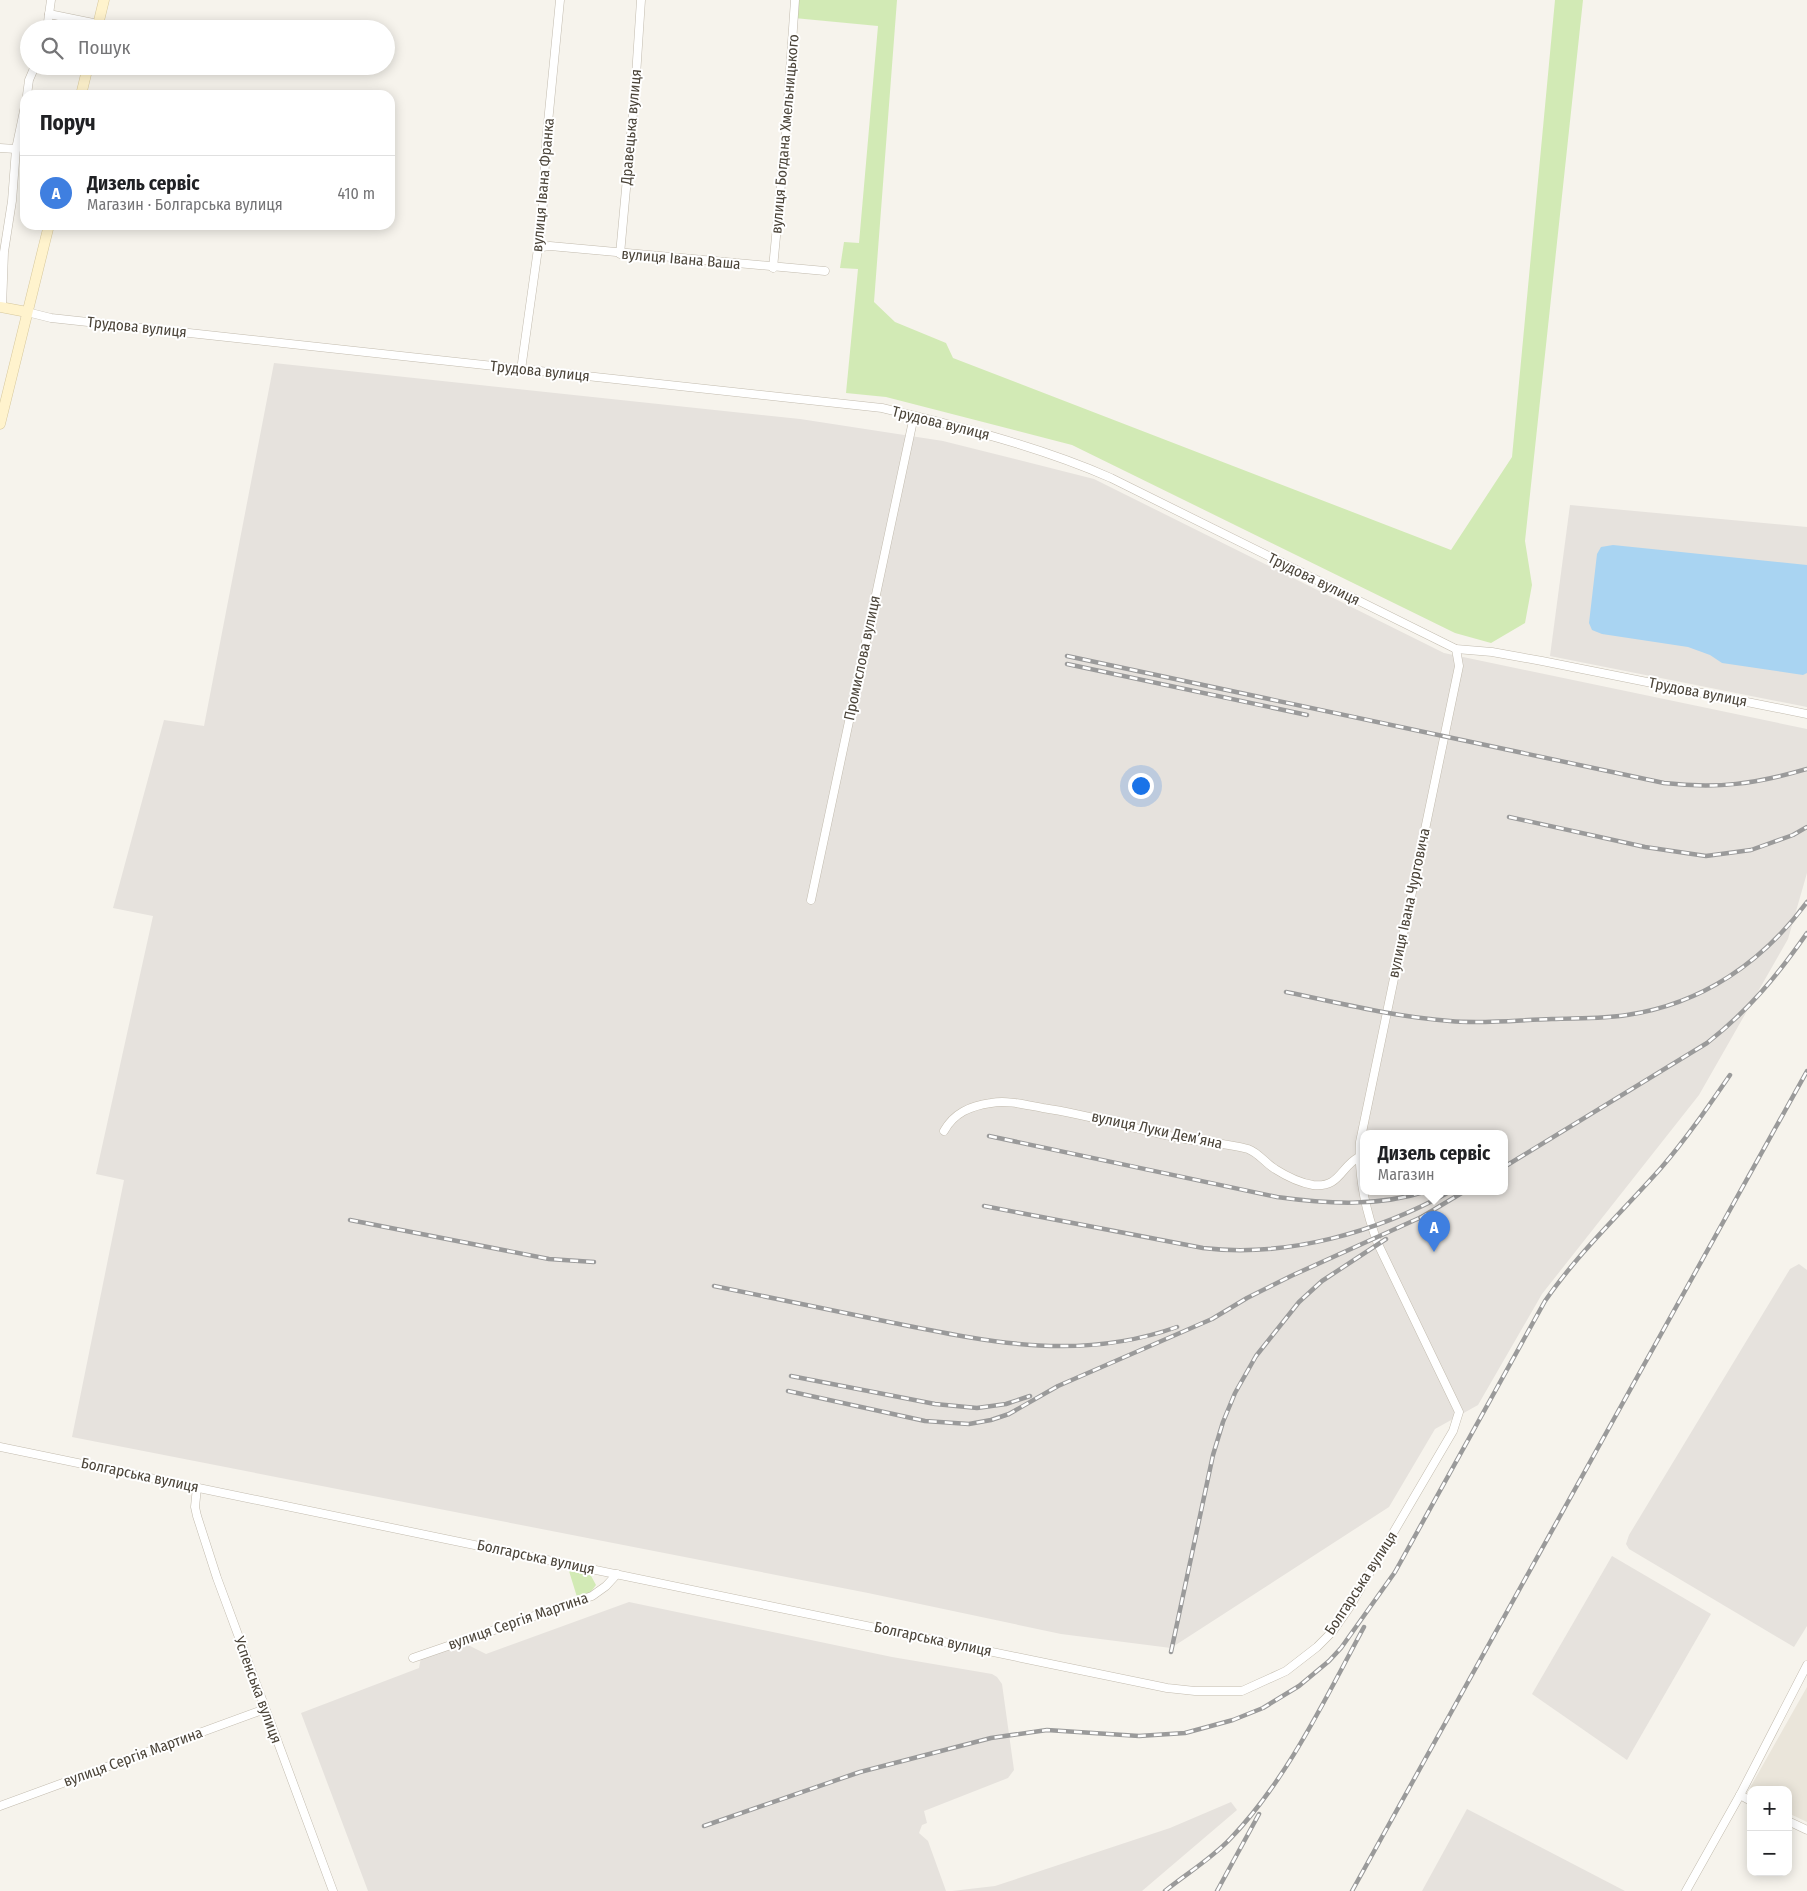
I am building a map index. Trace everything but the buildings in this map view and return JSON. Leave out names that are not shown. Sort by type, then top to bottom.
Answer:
[{"type":"street","points":[[48,20],[49,0]]},
{"type":"street","points":[[100,20],[104,0]]},
{"type":"street","name":"вулиця Івана Франка","points":[[521,370],[538,251],[560,0]]},
{"type":"street","name":"Дравецька вулиця","points":[[620,254],[636,91],[641,0]]},
{"type":"street","name":"вулиця Богдана Хмельницького","points":[[773,268],[786,142],[796,0]]},
{"type":"street","points":[[49,14],[72,20]]},
{"type":"street","points":[[28,90],[31,75]]},
{"type":"street","points":[[82,90],[85,75]]},
{"type":"street","points":[[20,130],[3,260],[1,307],[28,312]]},
{"type":"street","points":[[0,148],[16,149]]},
{"type":"street","points":[[0,424],[48,230]]},
{"type":"street","name":"вулиця Івана Ваша","points":[[538,251],[542,247],[550,246],[773,268],[825,270]]},
{"type":"street","name":"Трудова вулиця","points":[[28,312],[51,318],[882,408],[1003,439],[1066,458],[1111,478],[1456,649],[1492,652],[1542,661],[1807,714]]},
{"type":"street","name":"Промислова вулиця","points":[[811,900],[914,416]]},
{"type":"street","name":"вулиця Івана Чурговича","points":[[1364,1130],[1460,666],[1456,649]]},
{"type":"street","name":"вулиця Луки Демʼяна","points":[[944,1131],[950,1120],[960,1112],[991,1103],[1016,1103],[1083,1114],[1180,1138],[1248,1150],[1260,1155],[1275,1169],[1302,1182],[1314,1185],[1326,1184],[1337,1180],[1352,1161],[1359,1157]]},
{"type":"street","name":"вулиця Івана Чурговича","points":[[1359,1157],[1360,1151]]},
{"type":"street","name":"Болгарська вулиця","points":[[1359,1157],[1360,1168]]},
{"type":"street","name":"Болгарська вулиця","points":[[0,1447],[1167,1688],[1195,1691],[1242,1691],[1286,1670],[1333,1632],[1453,1431],[1459,1412],[1378,1244],[1365,1195]]},
{"type":"street","name":"Успенська вулиця","points":[[197,1487],[196,1516],[333,1891]]},
{"type":"street","name":"вулиця Сергія Мартина","points":[[413,1658],[592,1596],[606,1586],[617,1574]]},
{"type":"street","points":[[1686,1891],[1740,1795],[1807,1665]]},
{"type":"street","name":"вулиця Сергія Мартина","points":[[0,1806],[265,1709]]},
{"type":"street","points":[[1740,1795],[1747,1799]]},
{"type":"street","points":[[1792,1822],[1807,1830]]},
{"type":"shaded area","points":[[274,363],[800,419],[943,441],[1094,479],[1444,653],[1807,729],[1807,873],[1788,939],[1699,1095],[1542,1294],[1478,1405],[1435,1429],[1389,1507],[1171,1648],[1061,1634],[868,1593],[72,1437],[124,1180],[96,1174],[153,916],[113,908],[164,720],[204,726]]},
{"type":"shaded area","points":[[1570,505],[1807,527],[1807,707],[1550,656]]},
{"type":"shaded area","points":[[1799,1264],[1807,1270],[1807,1626],[1794,1647],[1629,1549],[1626,1544],[1629,1535],[1790,1269]]},
{"type":"shaded area","points":[[1612,1556],[1711,1614],[1627,1760],[1532,1694]]},
{"type":"shaded area","points":[[629,1602],[892,1657],[992,1674],[997,1677],[1002,1684],[1014,1770],[1008,1778],[924,1811],[927,1823],[922,1825],[919,1833],[928,1841],[946,1891],[368,1891],[301,1713],[419,1668],[421,1657],[464,1643],[486,1654]]},
{"type":"shaded area","points":[[1807,1687],[1807,1822],[1792,1815],[1792,1786],[1751,1786]]},
{"type":"shaded area","points":[[1231,1802],[1237,1810],[1142,1891],[952,1891],[995,1886],[1170,1828]]},
{"type":"shaded area","points":[[1467,1809],[1625,1891],[1422,1891]]},
{"type":"green space","points":[[795,0],[897,0],[874,302],[895,322],[946,343],[953,358],[1451,550],[1512,457],[1555,0],[1583,0],[1525,541],[1532,585],[1525,623],[1491,643],[1455,633],[1072,445],[886,397],[846,393],[858,269],[840,268],[844,242],[859,243],[878,26],[794,18]]},
{"type":"green space","points":[[569,1571],[590,1574],[596,1585],[590,1593],[577,1597]]},
{"type":"water","points":[[1613,545],[1807,565],[1807,673],[1803,675],[1722,663],[1710,655],[1688,647],[1602,634],[1592,630],[1589,623],[1597,554],[1601,547]]},
{"type":"railway","points":[[1067,656],[1664,783],[1684,785],[1736,784],[1753,782],[1807,769]]},
{"type":"railway","points":[[1067,664],[1307,715]]},
{"type":"railway","points":[[1509,817],[1645,847],[1706,856],[1751,850],[1793,835],[1807,827]]},
{"type":"railway","points":[[1286,992],[1388,1013],[1462,1022],[1599,1018],[1627,1015],[1681,1001],[1729,977],[1771,943],[1790,924],[1807,902]]},
{"type":"railway","points":[[1508,1165],[1707,1043],[1762,992],[1807,933]]},
{"type":"railway","points":[[1352,1891],[1807,1071]]},
{"type":"railway","points":[[704,1826],[860,1772],[991,1738],[1047,1730],[1139,1736],[1185,1733],[1233,1720],[1263,1708],[1299,1686],[1329,1661],[1341,1648],[1395,1572],[1545,1301],[1586,1249],[1670,1157],[1697,1123],[1730,1075]]},
{"type":"railway","points":[[989,1136],[1277,1197],[1353,1203],[1390,1200],[1413,1195]]},
{"type":"railway","points":[[984,1206],[1203,1248],[1235,1250],[1267,1249],[1331,1239],[1393,1219],[1444,1195]]},
{"type":"railway","points":[[1420,1218],[1458,1195]]},
{"type":"railway","points":[[788,1391],[925,1421],[969,1424],[991,1420],[1009,1414],[1058,1386],[1212,1319],[1247,1298],[1291,1276],[1426,1215]]},
{"type":"railway","points":[[350,1220],[549,1259],[594,1262]]},
{"type":"railway","points":[[1171,1652],[1213,1455],[1223,1422],[1235,1393],[1256,1356],[1299,1302],[1322,1281],[1386,1239]]},
{"type":"railway","points":[[714,1286],[998,1342],[1069,1346],[1104,1344],[1140,1338],[1177,1327]]},
{"type":"railway","points":[[791,1376],[935,1404],[977,1408],[1006,1404],[1030,1396]]},
{"type":"railway","points":[[1165,1891],[1223,1846],[1251,1816],[1270,1791],[1304,1738],[1364,1627]]},
{"type":"railway","points":[[1217,1891],[1259,1814]]},
{"type":"place","name":"Дизель сервіс","points":[[1434,1252]]}]
